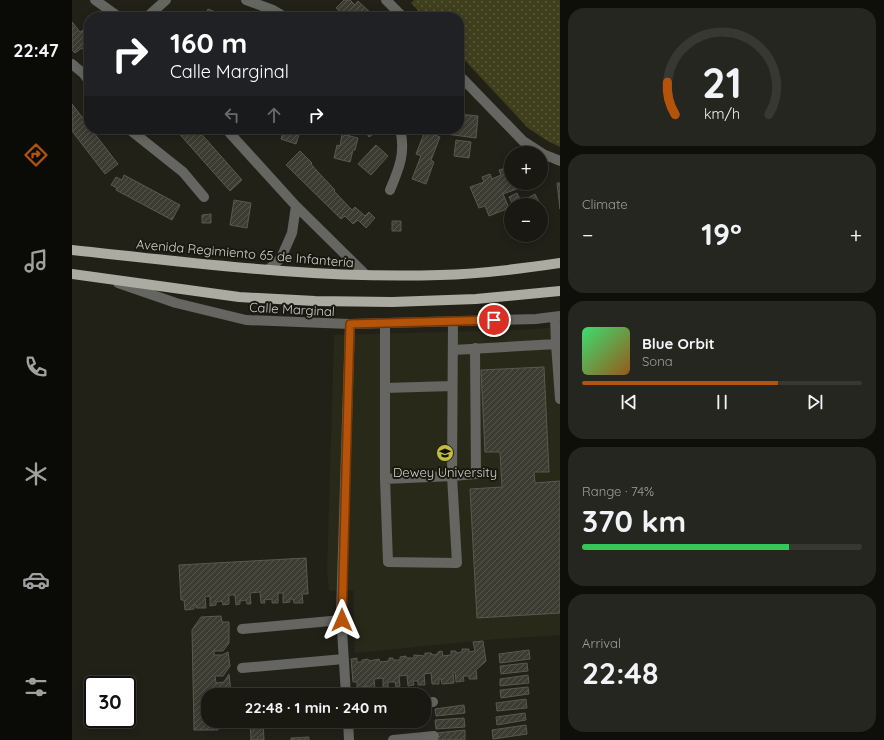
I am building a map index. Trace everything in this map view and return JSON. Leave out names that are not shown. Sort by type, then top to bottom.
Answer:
[{"type":"main road","name":"Avenida Regimiento 65 de Infantería","points":[[72,250],[268,270],[366,275],[440,275],[516,270],[560,263]]},
{"type":"main road","points":[[72,274],[239,297],[315,301],[392,302],[468,299],[560,291]]},
{"type":"street","points":[[95,0],[111,12]]},
{"type":"street","points":[[153,12],[166,0]]},
{"type":"street","points":[[246,0],[276,12]]},
{"type":"street","points":[[386,0],[398,12]]},
{"type":"street","points":[[72,64],[84,73]]},
{"type":"street","points":[[464,80],[524,141],[543,154],[560,161]]},
{"type":"street","points":[[135,134],[184,172],[204,196]]},
{"type":"street","points":[[231,134],[296,206],[366,275]]},
{"type":"street","points":[[390,190],[400,168],[403,150],[401,134]]},
{"type":"street","points":[[268,270],[281,258],[292,233],[296,206]]},
{"type":"street","name":"Calle Marginal","points":[[100,277],[176,303],[246,320],[350,324],[536,319],[558,317]]},
{"type":"street","points":[[558,317],[556,344],[560,399]]},
{"type":"street","points":[[385,323],[385,479],[388,562],[457,563],[452,476],[452,321]]},
{"type":"street","points":[[346,688],[342,620],[350,324]]},
{"type":"street","points":[[452,350],[556,344]]},
{"type":"street","points":[[385,479],[476,474],[475,348]]},
{"type":"street","points":[[385,388],[452,386]]},
{"type":"street","points":[[242,629],[342,620]]},
{"type":"street","points":[[242,668],[344,659]]},
{"type":"street","points":[[348,728],[349,740]]},
{"type":"street","points":[[393,740],[434,736]]},
{"type":"shaded area","points":[[414,0],[560,0],[560,147],[528,128],[464,59],[464,12],[419,12],[411,3]]},
{"type":"shaded area","name":"Dewey University","points":[[560,327],[560,635],[496,639],[355,653],[353,590],[329,591],[327,572],[334,335],[520,330]]},
{"type":"building","points":[[344,0],[350,0],[355,5],[358,1],[370,12],[340,12],[336,8]]},
{"type":"building","points":[[208,9],[216,12],[207,12]]},
{"type":"building","points":[[72,22],[80,32],[83,30],[84,31],[84,50],[82,48],[75,53],[72,50]]},
{"type":"building","points":[[72,104],[84,120],[84,134],[95,134],[118,164],[105,174],[72,131]]},
{"type":"building","points":[[464,115],[478,116],[476,138],[446,134],[464,134]]},
{"type":"building","points":[[179,134],[201,134],[242,180],[230,191]]},
{"type":"building","points":[[282,134],[299,134],[296,144],[281,139]]},
{"type":"building","points":[[342,134],[358,138],[350,162],[334,158],[337,145],[340,146]]},
{"type":"building","points":[[424,134],[432,134],[440,137],[431,160],[434,162],[426,184],[412,179],[421,156],[416,154]]},
{"type":"building","points":[[456,140],[471,142],[469,158],[454,156]]},
{"type":"building","points":[[376,145],[388,156],[371,175],[358,164]]},
{"type":"building","points":[[300,151],[352,210],[355,207],[365,216],[369,212],[375,218],[366,228],[358,220],[353,224],[345,216],[341,219],[286,165]]},
{"type":"building","points":[[504,169],[504,190],[514,190],[503,194],[505,198],[504,210],[489,216],[485,206],[479,208],[470,187],[484,182],[482,177],[490,174],[492,179],[501,175],[499,170]]},
{"type":"building","points":[[124,175],[180,205],[172,220],[116,190],[117,188],[111,185],[116,177],[122,180]]},
{"type":"building","points":[[557,183],[560,183],[560,209]]},
{"type":"building","points":[[517,193],[519,198],[510,198]]},
{"type":"building","points":[[535,194],[537,198],[528,198]]},
{"type":"building","points":[[234,200],[251,203],[247,228],[230,225]]},
{"type":"building","points":[[211,214],[211,223],[202,223],[202,215]]},
{"type":"building","points":[[392,221],[401,221],[401,231],[392,231]]},
{"type":"building","points":[[544,367],[549,472],[534,472],[535,483],[560,481],[560,613],[477,618],[470,489],[502,487],[500,452],[485,452],[481,370]]},
{"type":"building","points":[[306,558],[308,594],[302,594],[303,603],[294,603],[293,599],[290,599],[290,602],[283,603],[283,593],[278,593],[278,603],[272,603],[272,599],[264,600],[265,603],[261,603],[260,592],[250,593],[251,604],[247,604],[246,600],[240,601],[240,604],[236,605],[235,595],[229,595],[229,604],[223,605],[222,601],[216,602],[216,605],[210,606],[210,596],[205,597],[206,608],[196,608],[196,605],[194,605],[194,609],[185,610],[184,600],[181,600],[179,565]]},
{"type":"building","points":[[221,616],[222,622],[229,622],[229,643],[223,651],[214,651],[214,655],[222,655],[228,652],[230,666],[223,676],[215,676],[216,683],[224,682],[229,674],[231,688],[201,688],[201,728],[218,728],[218,730],[194,730],[192,630],[201,617]]},
{"type":"building","points":[[483,641],[486,661],[476,670],[477,679],[469,679],[469,676],[463,676],[464,681],[456,682],[455,672],[453,672],[454,683],[442,684],[441,679],[439,679],[439,684],[432,684],[431,673],[424,674],[425,685],[418,685],[418,681],[413,681],[414,685],[408,686],[407,675],[399,676],[400,686],[396,687],[395,682],[388,682],[388,687],[383,687],[383,678],[374,679],[375,688],[368,688],[368,686],[357,688],[357,682],[353,682],[351,659],[357,658],[357,662],[362,662],[362,660],[368,659],[369,661],[379,659],[380,662],[389,661],[389,658],[393,658],[393,660],[400,660],[400,657],[406,656],[406,658],[414,658],[414,655],[425,656],[425,653],[431,653],[433,655],[442,651],[443,656],[451,655],[451,651],[456,651],[456,653],[462,652],[462,649],[469,649],[469,652],[475,651],[473,642]]},
{"type":"building","points":[[529,650],[530,659],[500,663],[499,654]]},
{"type":"building","points":[[527,663],[528,671],[501,674],[500,666]]},
{"type":"building","points":[[528,675],[529,683],[500,686],[500,679]]},
{"type":"building","points":[[528,687],[529,694],[501,698],[500,690]]},
{"type":"building","points":[[526,699],[527,708],[497,711],[496,703]]},
{"type":"building","points":[[464,705],[465,713],[436,716],[435,709]]},
{"type":"building","points":[[525,713],[526,720],[497,725],[496,717]]},
{"type":"building","points":[[464,718],[465,727],[436,729],[435,720]]},
{"type":"building","points":[[526,725],[527,734],[493,739],[492,730]]},
{"type":"building","points":[[250,728],[263,728],[264,740],[251,740]]},
{"type":"building","points":[[465,730],[465,740],[437,740],[437,733]]},
{"type":"building","points":[[309,737],[309,740],[291,740],[291,738]]},
{"type":"place","name":"Dewey University","points":[[445,453]]},
{"type":"route","points":[[342,620],[350,324],[494,320]]}]
